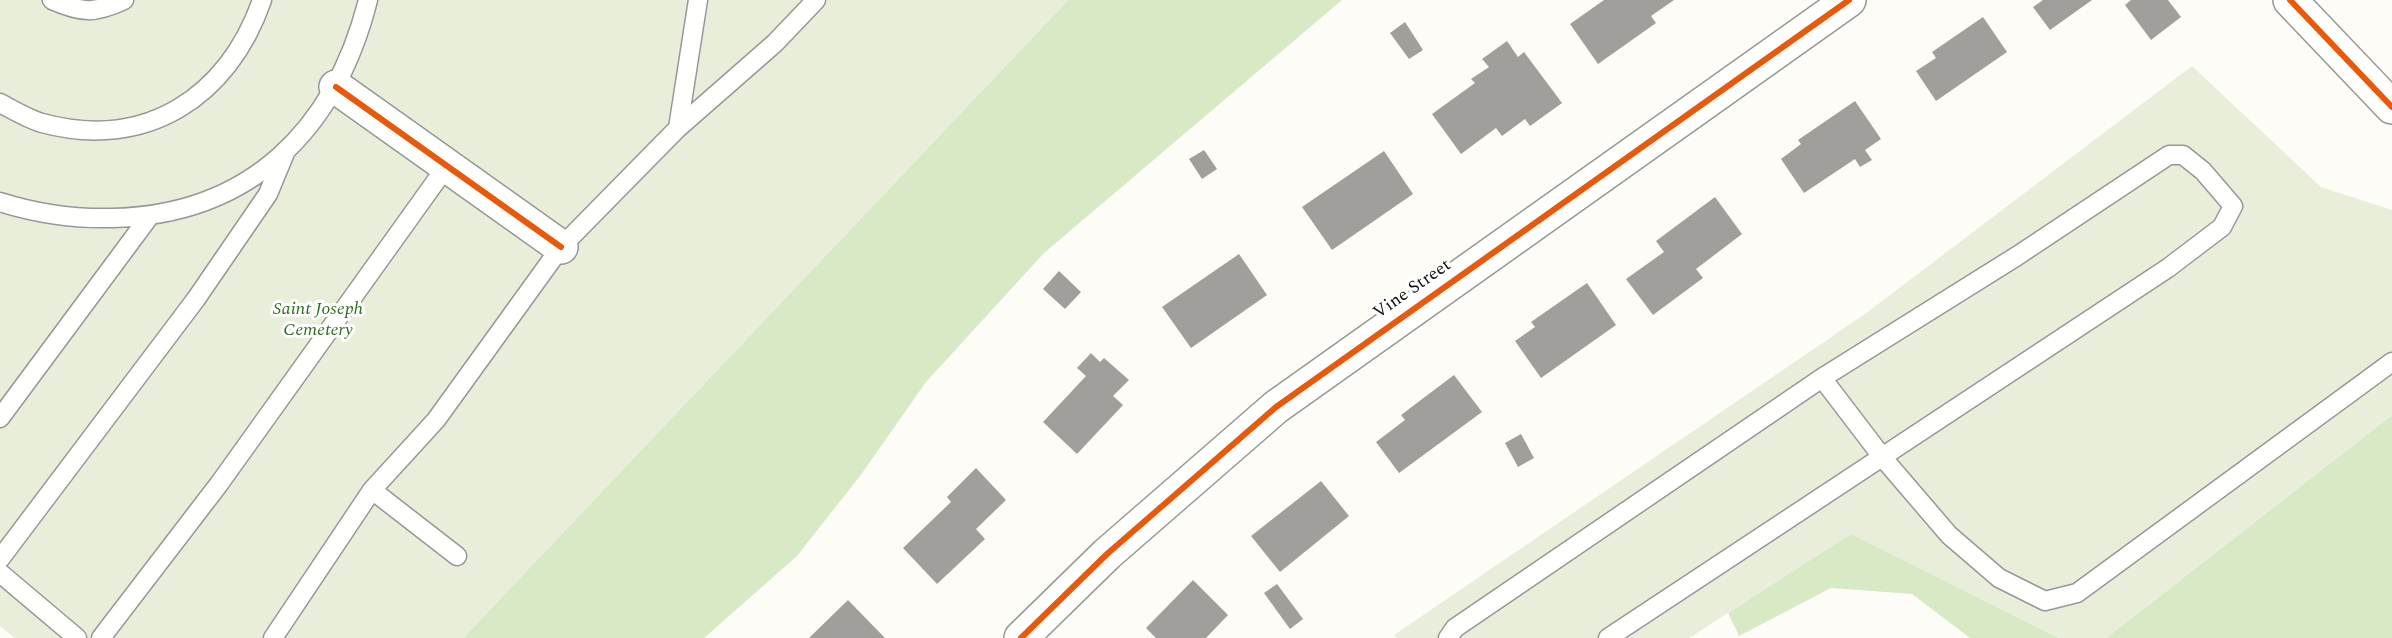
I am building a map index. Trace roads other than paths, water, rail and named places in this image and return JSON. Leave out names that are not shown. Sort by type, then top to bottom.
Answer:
[{"type":"street","name":"Vine Street","points":[[1021,638],[1107,554],[1276,407],[1849,0]]},
{"type":"street","points":[[2290,0],[2392,107]]},
{"type":"street","points":[[336,87],[561,247]]},
{"type":"lane","points":[[52,0],[75,10],[102,10],[124,0]]},
{"type":"lane","points":[[0,103],[40,123],[86,131],[133,127],[177,110],[215,82],[244,45],[262,0]]},
{"type":"lane","points":[[0,559],[196,298],[268,194],[285,153],[336,87],[359,36],[368,0]]},
{"type":"lane","points":[[678,128],[698,0]]},
{"type":"lane","points":[[273,638],[372,490],[436,420],[561,247],[678,128],[776,43],[816,0]]},
{"type":"lane","points":[[0,220],[6,204],[55,217],[148,217],[187,208],[220,197],[285,153]]},
{"type":"lane","points":[[1448,638],[1455,628],[1822,378],[2016,256],[2169,155],[2183,154],[2203,171],[2233,206],[2222,227],[2168,268],[1608,638]]},
{"type":"lane","points":[[101,638],[219,484],[446,167]]},
{"type":"lane","points":[[0,418],[148,217]]},
{"type":"lane","points":[[1822,378],[1883,458],[1949,535],[2000,578],[2045,601],[2077,593],[2392,362]]},
{"type":"lane","points":[[372,490],[457,556]]},
{"type":"lane","points":[[0,573],[77,638]]},
{"type":"park label","name":"Saint Joseph Cemetery","points":[[318,320]]}]
